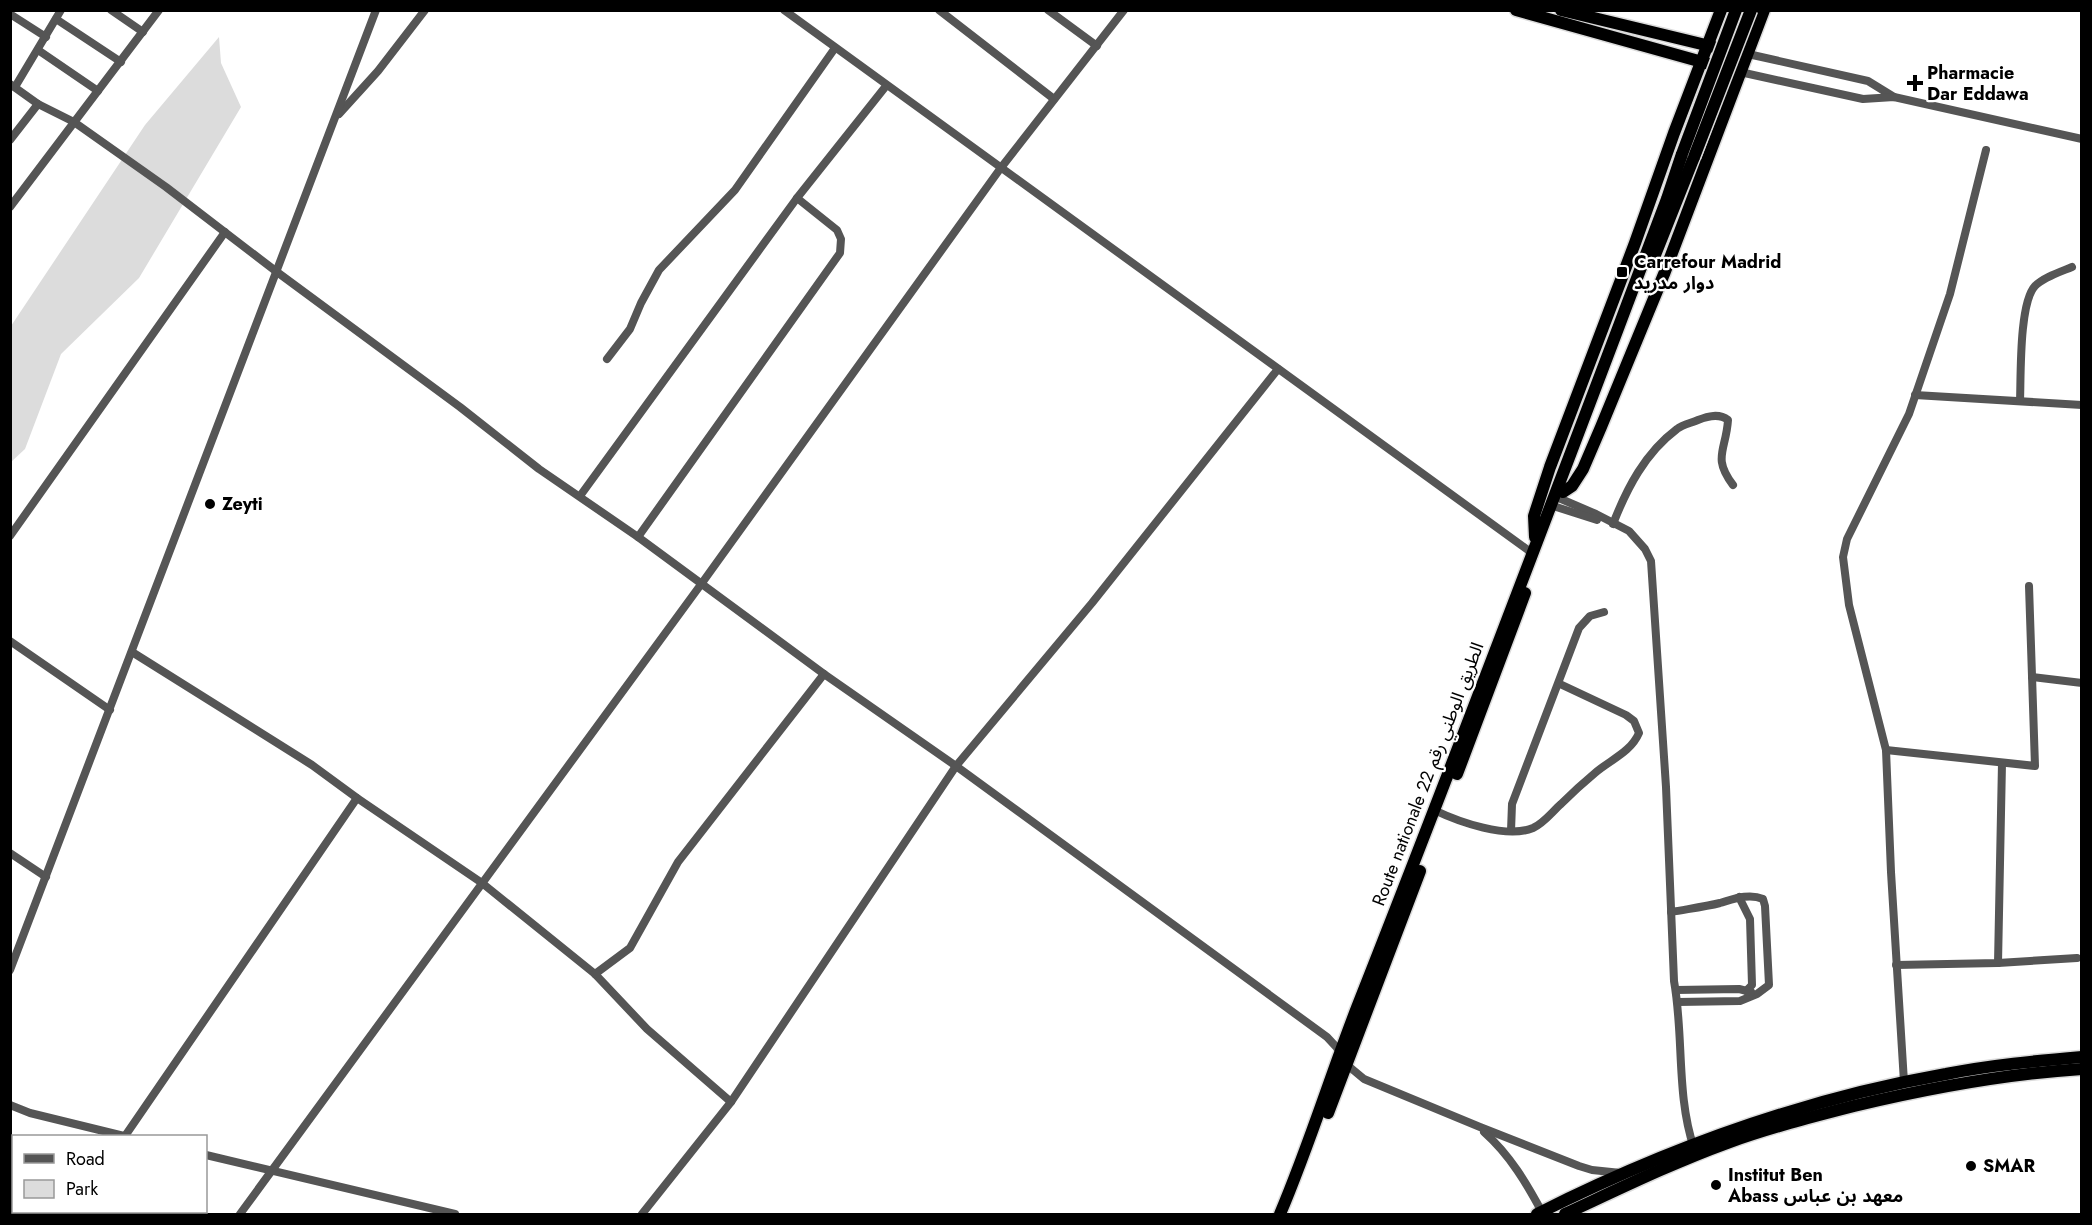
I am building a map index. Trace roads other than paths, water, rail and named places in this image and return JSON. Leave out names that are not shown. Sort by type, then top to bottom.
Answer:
[{"type":"highway","points":[[1516,10],[1740,72]]},
{"type":"highway","points":[[1561,10],[1749,54]]},
{"type":"highway","points":[[1534,549],[1534,516],[1550,467],[1720,10]]},
{"type":"highway","points":[[1688,156],[1736,10]]},
{"type":"highway","points":[[1688,156],[1751,10]]},
{"type":"highway","points":[[1557,500],[1572,486],[1583,469],[1601,427],[1664,273],[1764,10]]},
{"type":"highway","name":"Route nationale 22 الطريق الوطني رقم","points":[[1280,1215],[1313,1131],[1340,1052],[1438,812],[1688,156]]},
{"type":"highway","name":"Route nationale 22 الطريق الوطني رقم","points":[[1288,1215],[1346,1064],[1534,549],[1557,500]]},
{"type":"highway","points":[[1565,1215],[1695,1151],[1788,1112],[1904,1082],[1993,1066],[2082,1058]]},
{"type":"highway","points":[[1541,1214],[1622,1173],[1791,1122],[1905,1093],[1993,1077],[2082,1069]]},
{"type":"street","points":[[61,10],[38,50],[13,86],[38,104],[74,122],[166,187],[276,272],[460,407],[539,469],[638,537],[825,674],[956,766],[1327,1037],[1340,1052],[1346,1064],[1356,1073],[1375,1084],[1579,1166],[1592,1170],[1622,1173],[1633,1183]]},
{"type":"street","points":[[111,10],[143,32]]},
{"type":"street","points":[[10,207],[159,10]]},
{"type":"street","points":[[10,970],[376,10]]},
{"type":"street","points":[[335,119],[378,71],[425,10]]},
{"type":"street","points":[[784,10],[1278,369],[1534,549]]},
{"type":"street","points":[[939,10],[1054,99]]},
{"type":"street","points":[[1048,10],[1097,46]]},
{"type":"street","points":[[240,1215],[702,583],[1000,168],[1124,10]]},
{"type":"street","points":[[13,13],[46,37]]},
{"type":"street","points":[[56,20],[121,62]]},
{"type":"street","points":[[607,359],[630,329],[659,270],[735,190],[835,48]]},
{"type":"street","points":[[38,50],[98,92]]},
{"type":"street","points":[[1749,54],[1868,81],[1894,97]]},
{"type":"street","points":[[1740,72],[1863,99],[1894,97],[2082,139]]},
{"type":"street","points":[[580,496],[798,198],[886,86]]},
{"type":"street","points":[[10,141],[38,104]]},
{"type":"street","points":[[1904,1082],[1886,750],[1849,605],[1843,557],[1847,539],[1915,395],[1950,294],[1986,150]]},
{"type":"street","points":[[638,537],[840,253],[841,239],[837,230],[798,198]]},
{"type":"street","points":[[10,536],[225,232]]},
{"type":"street","points":[[2020,401],[2026,302],[2034,287],[2047,278],[2072,267]]},
{"type":"street","points":[[642,1215],[731,1102],[956,766],[1092,603],[1278,369]]},
{"type":"street","points":[[1915,395],[2082,405]]},
{"type":"street","points":[[1610,523],[1626,491],[1653,451],[1678,428],[1709,416],[1723,416],[1728,420],[1727,435],[1720,461],[1723,471],[1733,485]]},
{"type":"street","points":[[1557,500],[1629,531],[1636,537],[1651,561],[1676,990],[1686,1121],[1695,1151]]},
{"type":"street","points":[[1886,750],[2035,766],[2029,586]]},
{"type":"street","points":[[1511,831],[1512,804],[1560,684],[1579,628],[1590,616],[1604,612]]},
{"type":"street","points":[[10,641],[110,710]]},
{"type":"street","points":[[132,652],[312,765],[482,883],[595,974],[647,1029],[731,1102]]},
{"type":"street","points":[[595,974],[630,948],[678,862],[825,674]]},
{"type":"street","points":[[2032,677],[2082,683]]},
{"type":"street","points":[[1438,812],[1500,831],[1533,828],[1544,821],[1582,783],[1633,744],[1639,733],[1634,721],[1560,684]]},
{"type":"street","points":[[1998,963],[2002,763]]},
{"type":"street","points":[[125,1135],[357,798]]},
{"type":"street","points":[[10,853],[46,878]]},
{"type":"street","points":[[1671,912],[1739,897],[1757,896],[1763,899],[1765,906],[1769,985],[1757,994],[1740,1001],[1678,1002]]},
{"type":"street","points":[[1739,897],[1750,919],[1752,985],[1746,991]]},
{"type":"street","points":[[1896,965],[1998,963],[2077,958]]},
{"type":"street","points":[[1676,990],[1739,989],[1757,994]]},
{"type":"street","points":[[10,1105],[30,1113],[116,1135]]},
{"type":"street","points":[[1480,1127],[1507,1155],[1541,1214]]},
{"type":"street","points":[[207,1155],[455,1215]]},
{"type":"place","name":"Pharmacie Dar Eddawa","points":[[1915,83]]},
{"type":"place","name":"Carrefour Madrid دوار مدريد","points":[[1622,272]]},
{"type":"place","name":"Zeyti","points":[[210,504]]},
{"type":"place","name":"SMAR","points":[[1971,1166]]},
{"type":"place","name":"Institut Ben Abass معهد بن عباس","points":[[1716,1185]]}]
